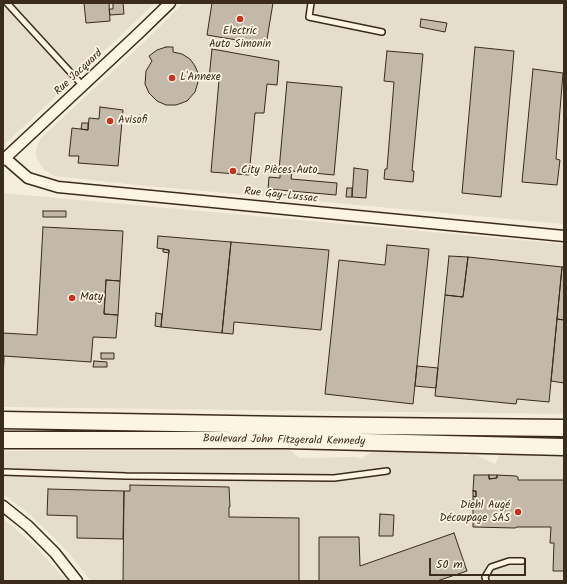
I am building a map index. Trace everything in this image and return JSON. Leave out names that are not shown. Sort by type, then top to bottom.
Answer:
[{"type":"main road","name":"Boulevard John Fitzgerald Kennedy","points":[[3,420],[564,428]]},
{"type":"main road","name":"Boulevard John Fitzgerald Kennedy","points":[[3,440],[288,440],[564,447]]},
{"type":"street","name":"Rue Jacquard","points":[[4,159],[170,3]]},
{"type":"street","name":"Rue Gay-Lussac","points":[[4,159],[28,178],[58,187],[564,236]]},
{"type":"street","points":[[3,506],[28,526],[55,553],[77,581]]},
{"type":"lane","points":[[7,3],[83,86]]},
{"type":"lane","points":[[311,3],[310,17],[382,32]]},
{"type":"lane","points":[[3,472],[126,476],[334,478],[387,471]]},
{"type":"lane","points":[[486,581],[485,577],[491,567],[509,561],[522,561]]},
{"type":"shaded area","points":[[3,3],[155,3],[3,146]]},
{"type":"shaded area","points":[[183,3],[564,3],[564,224],[128,184],[55,176],[44,170],[37,159],[36,153],[37,146],[41,138],[144,42]]},
{"type":"shaded area","points":[[3,193],[564,244],[564,414],[3,407]]},
{"type":"shaded area","points":[[290,450],[299,458],[356,457],[362,459],[371,452],[459,452],[465,456],[473,454],[495,464],[500,454],[564,454],[564,581],[91,581],[68,552],[49,533],[27,512],[3,494],[3,451]]},
{"type":"shaded area","points":[[3,518],[36,547],[67,581],[3,581]]},
{"type":"building","points":[[84,3],[109,3],[110,21],[86,23]]},
{"type":"building","points":[[113,3],[123,3],[124,14],[110,15],[109,9],[113,9]]},
{"type":"building","name":"Electric Auto Simonin","points":[[212,3],[273,3],[266,45],[207,35]]},
{"type":"building","points":[[421,19],[447,23],[445,32],[420,27]]},
{"type":"building","points":[[166,47],[173,47],[173,52],[182,54],[190,59],[198,73],[198,82],[195,92],[187,101],[176,105],[166,105],[157,101],[149,93],[145,84],[146,71],[152,61],[149,56],[157,50]]},
{"type":"building","points":[[475,47],[514,51],[501,197],[462,193]]},
{"type":"building","points":[[212,49],[279,61],[277,85],[267,84],[264,113],[255,113],[249,175],[211,172],[219,80],[209,79]]},
{"type":"building","points":[[387,51],[423,54],[412,171],[414,171],[413,182],[384,179],[385,169],[387,169],[394,82],[384,81]]},
{"type":"building","points":[[533,69],[563,73],[556,159],[560,160],[557,185],[522,182]]},
{"type":"building","points":[[287,82],[342,87],[334,175],[292,171],[291,179],[337,183],[336,195],[268,189],[269,177],[280,178],[280,172],[288,173],[288,171],[279,170]]},
{"type":"building","points":[[100,107],[123,110],[118,166],[78,163],[79,156],[69,156],[72,128],[88,130],[89,118],[99,119]]},
{"type":"building","points":[[82,123],[88,123],[88,130],[81,129]]},
{"type":"building","points":[[354,168],[368,170],[366,198],[352,197]]},
{"type":"building","points":[[347,188],[352,188],[352,197],[346,197]]},
{"type":"building","points":[[43,211],[66,211],[66,217],[43,217]]},
{"type":"building","name":"Maty","points":[[43,227],[123,231],[120,281],[106,280],[104,314],[118,315],[116,338],[93,337],[91,362],[4,356],[3,382],[3,333],[37,335]]},
{"type":"building","points":[[158,236],[231,242],[222,333],[161,327],[169,250],[157,248]]},
{"type":"building","points":[[231,242],[329,250],[321,330],[234,322],[233,334],[222,333]]},
{"type":"building","points":[[387,245],[429,249],[413,404],[325,394],[339,260],[385,265]]},
{"type":"building","points":[[163,249],[169,250],[169,253],[163,252]]},
{"type":"building","points":[[449,256],[468,257],[463,297],[445,295]]},
{"type":"building","points":[[468,257],[562,267],[549,402],[517,399],[516,404],[435,396],[445,295],[463,297]]},
{"type":"building","points":[[562,267],[564,267],[564,320],[557,319]]},
{"type":"building","points":[[106,280],[120,281],[118,315],[104,314]]},
{"type":"building","points":[[156,313],[162,314],[161,327],[155,326]]},
{"type":"building","points":[[557,319],[564,320],[564,383],[551,381]]},
{"type":"building","points":[[101,353],[114,353],[114,359],[101,359]]},
{"type":"building","points":[[94,361],[107,362],[107,367],[93,367]]},
{"type":"building","points":[[417,366],[438,368],[436,388],[415,386]]},
{"type":"building","name":"Diehl Augé Découpage SAS","points":[[474,475],[489,475],[489,479],[497,478],[497,475],[516,476],[518,477],[518,480],[564,480],[564,571],[553,571],[554,543],[550,543],[551,527],[473,527],[473,496],[476,497],[476,491],[473,491]]},
{"type":"building","points":[[489,475],[497,475],[497,478],[489,479]]},
{"type":"building","points":[[130,485],[229,487],[229,517],[299,518],[299,581],[123,581],[124,491],[130,491]]},
{"type":"building","points":[[48,489],[124,491],[123,539],[77,538],[77,516],[47,515]]},
{"type":"building","points":[[473,491],[476,491],[476,497],[473,496]]},
{"type":"building","points":[[380,514],[394,515],[393,536],[379,536]]},
{"type":"building","points":[[454,533],[467,571],[437,581],[319,581],[319,537],[359,537],[360,566]]},
{"type":"place","name":"Electric Auto Simonin","points":[[240,19]]},
{"type":"place","name":"L'Annexe","points":[[172,78]]},
{"type":"place","name":"Avisofi","points":[[110,121]]},
{"type":"place","name":"City Pièces Auto","points":[[233,171]]},
{"type":"place","name":"Maty","points":[[72,298]]},
{"type":"place","name":"Diehl Augé Découpage SAS","points":[[518,512]]}]
